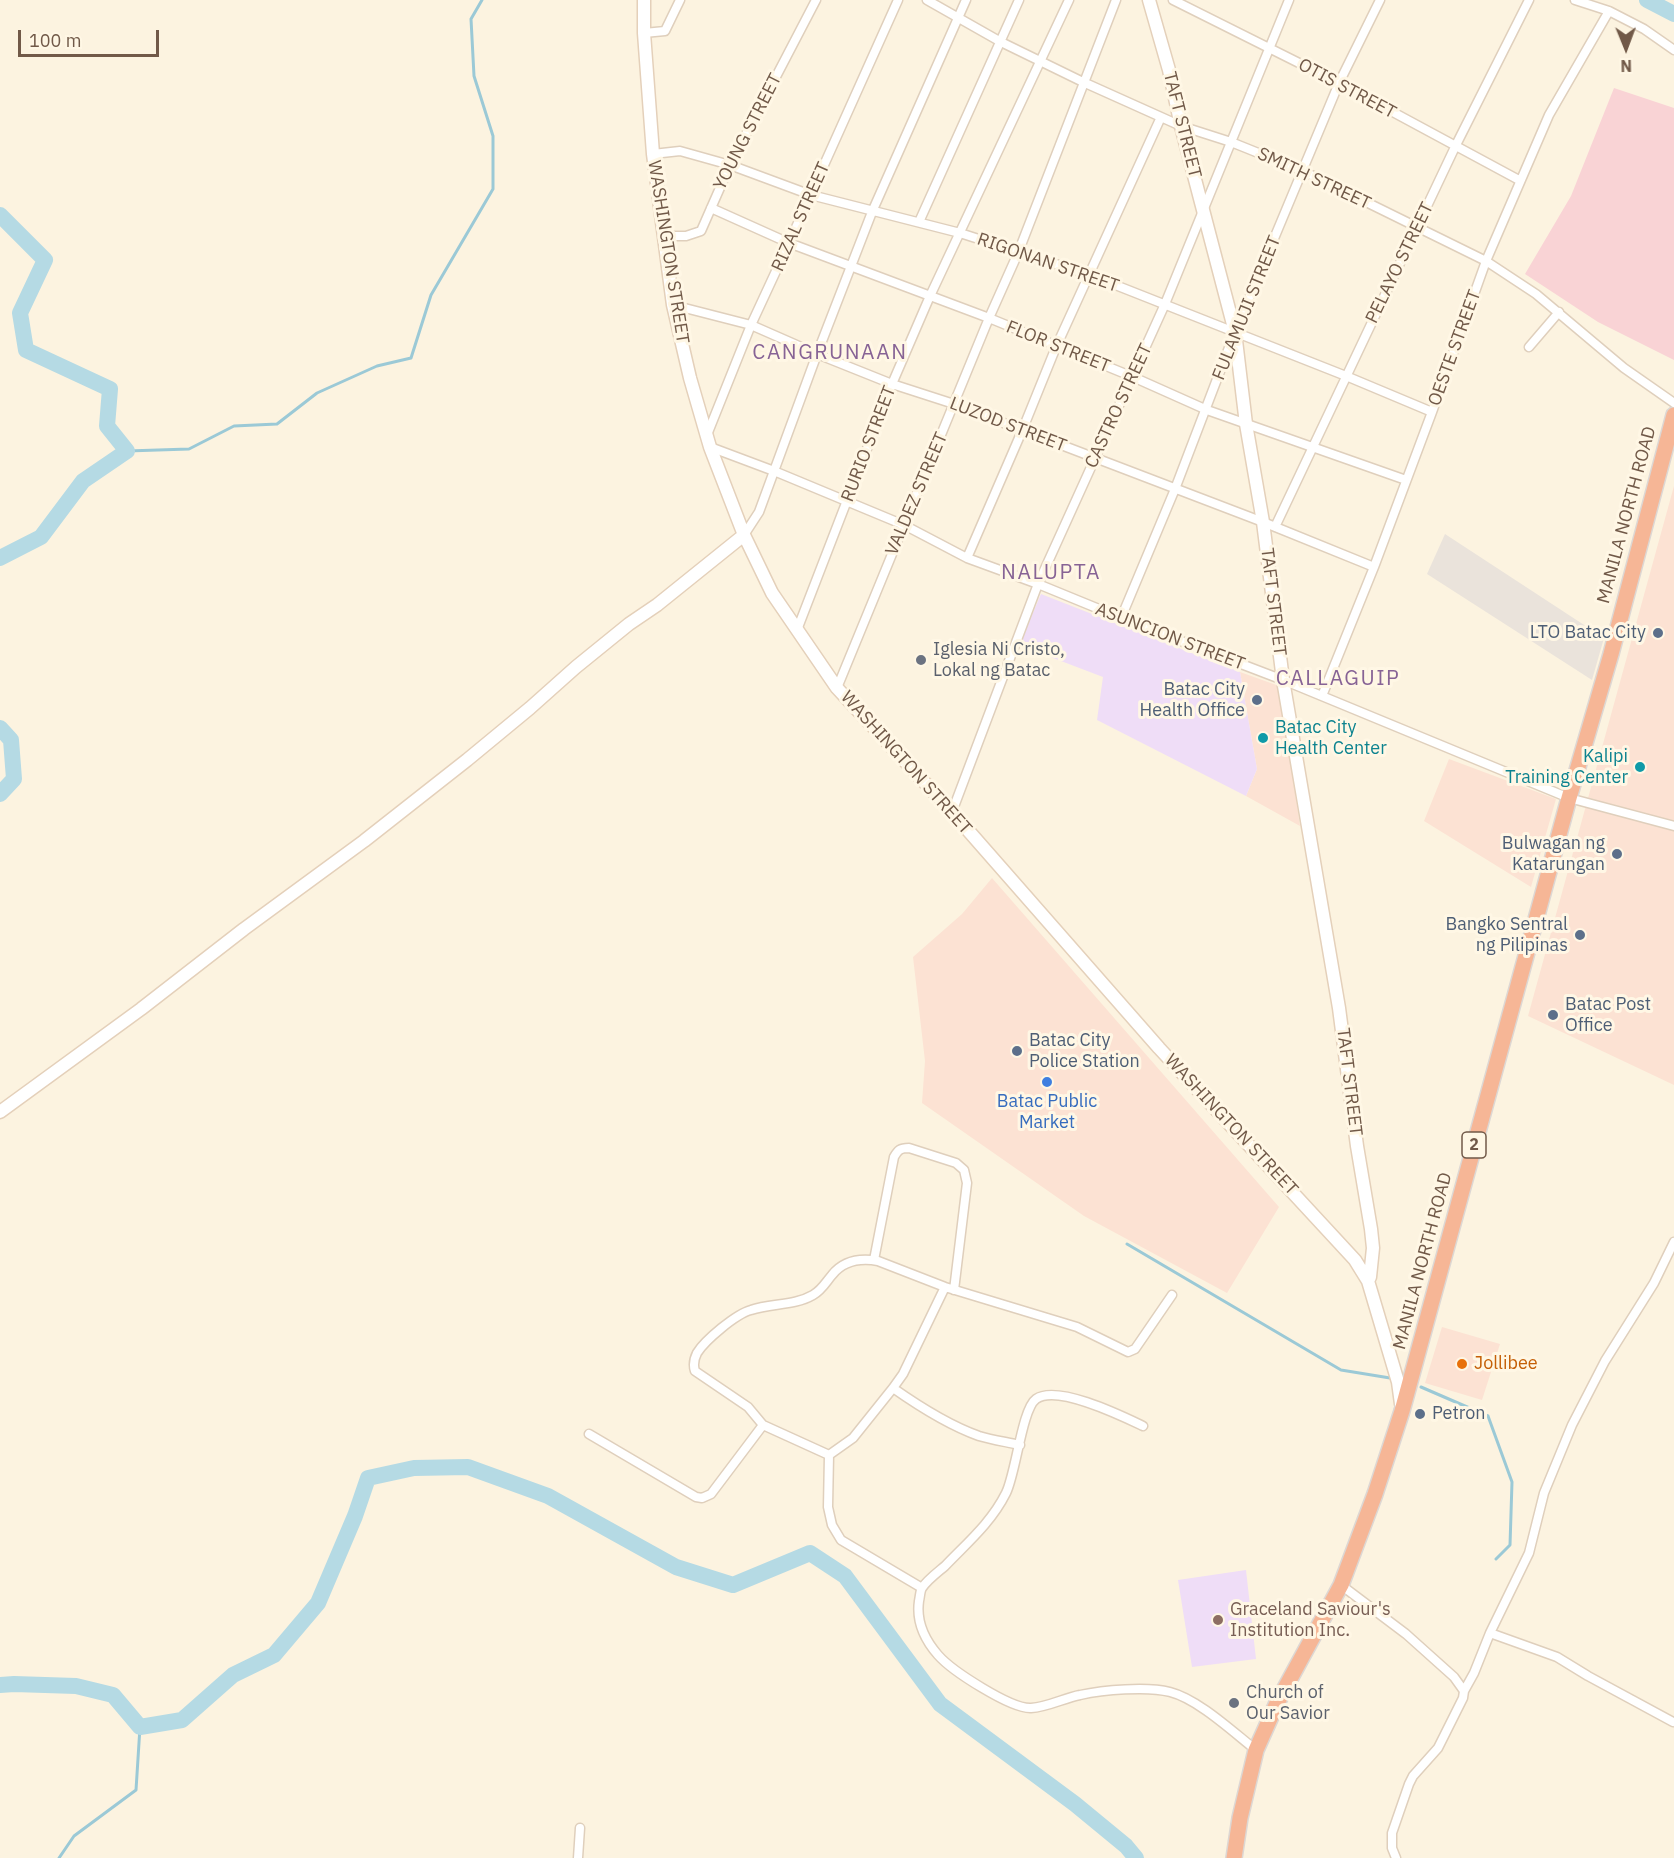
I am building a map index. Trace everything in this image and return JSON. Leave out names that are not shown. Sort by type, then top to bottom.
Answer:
[{"type":"highway","name":"MANILA NORTH ROAD","points":[[1234,1858],[1240,1818],[1256,1750],[1278,1703],[1341,1584],[1375,1494],[1402,1411],[1569,798],[1600,694],[1674,415]]},
{"type":"street","name":"WASHINGTON STREET","points":[[644,0],[644,33],[653,154],[673,305],[708,441],[744,535],[772,592],[837,688],[952,812],[1159,1048],[1355,1260],[1368,1281],[1398,1382],[1402,1411]]},
{"type":"street","points":[[644,33],[665,31],[680,0]]},
{"type":"street","name":"YOUNG STREET","points":[[663,236],[686,236],[701,231],[730,165],[816,0]]},
{"type":"street","name":"RIZAL STREET","points":[[708,441],[751,325],[898,0]]},
{"type":"street","name":"SMITH STREET","points":[[927,0],[1001,42],[1083,82],[1181,126],[1231,142],[1303,171],[1486,261],[1536,294],[1624,368],[1674,404]]},
{"type":"street","points":[[0,1112],[364,841],[476,753],[629,624],[657,605],[744,535],[759,512],[872,212],[966,0]]},
{"type":"street","points":[[919,222],[1019,0]]},
{"type":"street","name":"RURIO STREET","points":[[797,630],[892,384],[930,296],[1069,0]]},
{"type":"street","name":"VALDEZ STREET","points":[[837,688],[989,318],[1018,253],[1116,0]]},
{"type":"street","name":"TAFT STREET","points":[[1149,0],[1169,70],[1181,126],[1235,332],[1283,680],[1339,1008],[1357,1146],[1374,1248],[1368,1281]]},
{"type":"street","name":"OTIS STREET","points":[[1173,0],[1339,83],[1519,180]]},
{"type":"street","name":"CASTRO STREET","points":[[952,812],[1038,584],[1165,304],[1289,0]]},
{"type":"street","name":"FULAMUJI STREET","points":[[1120,618],[1175,489],[1235,332],[1339,83],[1380,0]]},
{"type":"street","name":"PELAYO STREET","points":[[1275,527],[1455,147],[1529,0]]},
{"type":"street","points":[[1575,0],[1609,11],[1644,29],[1674,50]]},
{"type":"street","name":"OESTE STREET","points":[[1322,696],[1374,567],[1486,261],[1519,180],[1549,115],[1609,11]]},
{"type":"street","points":[[967,558],[1056,347],[1161,117]]},
{"type":"street","name":"RIGONAN STREET","points":[[653,154],[680,151],[730,165],[811,195],[960,233],[1090,275],[1432,412]]},
{"type":"street","name":"FLOR STREET","points":[[711,208],[789,243],[989,318],[1207,410],[1406,480]]},
{"type":"street","name":"LUZOD STREET","points":[[673,305],[751,325],[892,384],[954,404],[1374,567]]},
{"type":"street","points":[[1530,347],[1559,312]]},
{"type":"street","name":"ASUNCION STREET","points":[[708,441],[904,525],[967,558],[1283,680],[1569,798],[1674,826]]},
{"type":"street","points":[[829,1455],[853,1438],[893,1388],[950,1288],[967,1183],[964,1170],[956,1163],[909,1148],[902,1148],[898,1151],[894,1157],[874,1260]]},
{"type":"street","points":[[1396,1858],[1392,1848],[1392,1833],[1409,1784],[1413,1776],[1438,1748],[1464,1698],[1464,1691],[1490,1633],[1529,1553],[1544,1493],[1572,1425],[1605,1361],[1654,1283],[1674,1242]]},
{"type":"street","points":[[829,1455],[763,1425],[748,1407],[695,1371],[697,1353],[716,1333],[748,1310],[788,1304],[813,1295],[822,1288],[834,1272],[846,1263],[866,1259],[950,1288],[1077,1326],[1128,1352],[1134,1349],[1172,1295]]},
{"type":"street","points":[[893,1388],[919,1406],[968,1431],[989,1439],[1020,1445]]},
{"type":"street","points":[[1143,1426],[1076,1399],[1060,1396],[1040,1397],[1035,1400],[1030,1407],[1014,1473],[1006,1493],[987,1524],[922,1588],[918,1607],[919,1621],[924,1635],[936,1651],[966,1678],[1013,1704],[1034,1708],[1080,1695],[1146,1688],[1168,1691],[1182,1695],[1256,1750]]},
{"type":"street","points":[[589,1434],[696,1497],[702,1498],[711,1494],[763,1425]]},
{"type":"street","points":[[829,1455],[828,1507],[832,1525],[841,1540],[922,1588]]},
{"type":"street","points":[[1341,1584],[1406,1634],[1454,1677],[1464,1691]]},
{"type":"street","points":[[1490,1633],[1557,1657],[1673,1722]]},
{"type":"street","points":[[578,1858],[580,1828]]},
{"type":"shaded area","points":[[1614,88],[1674,108],[1674,360],[1598,322],[1525,274],[1571,196]]},
{"type":"shaded area","points":[[1674,486],[1674,1085],[1528,1016]]},
{"type":"shaded area","points":[[1445,534],[1604,638],[1592,680],[1427,574]]},
{"type":"shaded area","points":[[1041,594],[1240,672],[1257,769],[1246,796],[1097,720],[1103,677],[1019,645]]},
{"type":"shaded area","points":[[1240,672],[1279,686],[1300,826],[1246,796],[1257,769]]},
{"type":"shaded area","points":[[1449,759],[1556,799],[1531,887],[1424,821]]},
{"type":"shaded area","name":"Batac Public Market","points":[[992,878],[1279,1207],[1227,1293],[1084,1216],[922,1103],[925,1061],[913,957],[962,914]]},
{"type":"shaded area","name":"Jollibee","points":[[1442,1327],[1500,1344],[1482,1400],[1425,1383]]},
{"type":"shaded area","name":"Graceland Saviour's Institution Inc.","points":[[1246,1570],[1256,1659],[1192,1667],[1178,1580]]},
{"type":"waterway","points":[[127,451],[189,449],[234,426],[277,424],[317,393],[377,366],[411,358],[431,295],[493,189],[493,136],[474,76],[471,19],[482,0]]},
{"type":"waterway","points":[[1647,0],[1674,14]]},
{"type":"waterway","points":[[0,215],[45,260],[20,313],[26,350],[110,389],[107,426],[127,451],[83,481],[41,537],[0,558]]},
{"type":"waterway","points":[[0,728],[11,740],[14,779],[0,794]]},
{"type":"waterway","points":[[1127,1244],[1341,1370],[1390,1378]]},
{"type":"waterway","points":[[1421,1387],[1488,1416],[1512,1482],[1510,1545],[1496,1559]]},
{"type":"waterway","points":[[0,1685],[76,1686],[113,1695],[140,1727],[182,1720],[233,1675],[274,1655],[318,1603],[355,1516],[368,1478],[414,1468],[468,1467],[548,1496],[676,1567],[733,1585],[810,1553],[845,1576],[940,1704],[1075,1804],[1126,1846],[1136,1858]]},
{"type":"waterway","points":[[59,1858],[74,1836],[136,1790],[140,1727]]},
{"type":"place","name":"LTO Batac City","points":[[1658,633]]},
{"type":"place","name":"Iglesia Ni Cristo, Lokal ng Batac","points":[[921,660]]},
{"type":"place","name":"Batac City Health Office","points":[[1257,700]]},
{"type":"place","name":"Batac City Health Center","points":[[1263,738]]},
{"type":"place","name":"Kalipi Training Center","points":[[1640,767]]},
{"type":"place","name":"Bulwagan ng Katarungan","points":[[1617,854]]},
{"type":"place","name":"Bangko Sentral ng Pilipinas","points":[[1580,935]]},
{"type":"place","name":"Batac Post Office","points":[[1553,1015]]},
{"type":"place","name":"Batac City Police Station","points":[[1017,1051]]},
{"type":"place","name":"Batac Public Market","points":[[1047,1082]]},
{"type":"place","name":"Jollibee","points":[[1462,1364]]},
{"type":"place","name":"Petron","points":[[1420,1414]]},
{"type":"place","name":"Graceland Saviour's Institution Inc.","points":[[1218,1620]]},
{"type":"place","name":"Church of Our Savior","points":[[1234,1703]]},
{"type":"district","name":"CANGRUNAAN","points":[[830,353]]},
{"type":"district","name":"NALUPTA","points":[[1051,573]]},
{"type":"district","name":"CALLAGUIP","points":[[1338,679]]}]
